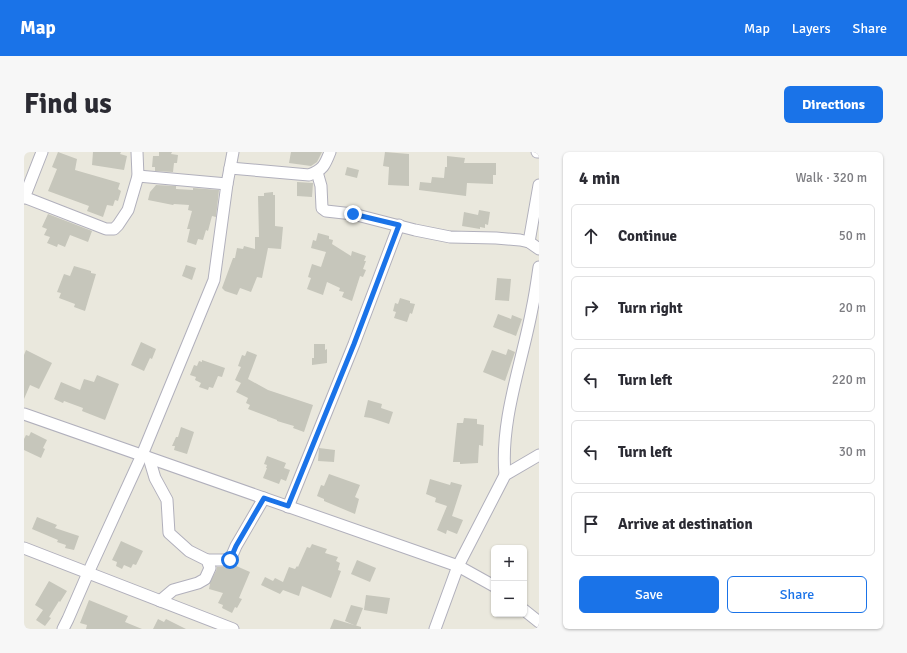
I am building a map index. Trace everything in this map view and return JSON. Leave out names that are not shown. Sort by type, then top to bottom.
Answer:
[{"type":"street","points":[[42,152],[24,198],[106,229],[114,229],[128,210],[138,176],[137,152]]},
{"type":"street","points":[[63,629],[88,573],[146,457],[214,280],[227,184],[233,152]]},
{"type":"street","points":[[230,168],[309,175],[317,172],[325,164],[330,152]]},
{"type":"street","points":[[317,172],[321,186],[322,208],[326,211],[353,214],[450,238],[496,238],[529,242],[539,249]]},
{"type":"street","points":[[138,176],[227,184]]},
{"type":"street","points":[[529,242],[539,185]]},
{"type":"street","points":[[288,506],[354,344],[399,225]]},
{"type":"street","points":[[505,476],[504,460],[506,436],[515,380],[532,310],[539,267]]},
{"type":"street","points":[[24,414],[458,566],[491,584]]},
{"type":"street","points":[[435,629],[458,566],[505,476],[539,455]]},
{"type":"street","points":[[146,457],[167,500],[168,533],[189,551],[206,560],[230,560],[236,546],[264,498]]},
{"type":"street","points":[[24,548],[233,629]]},
{"type":"street","points":[[160,601],[173,590],[198,583],[205,579],[210,568],[206,560]]},
{"type":"street","points":[[527,612],[539,622]]},
{"type":"building","points":[[58,152],[77,159],[75,170],[120,183],[118,189],[121,191],[118,201],[115,200],[113,206],[107,205],[103,217],[87,211],[89,206],[48,191],[57,169],[52,167]]},
{"type":"building","points":[[93,152],[121,152],[120,154],[127,156],[124,170],[92,165]]},
{"type":"building","points":[[159,152],[172,152],[171,154],[178,155],[177,163],[174,163],[173,172],[155,171],[155,167],[152,167],[153,156],[159,156]]},
{"type":"building","points":[[291,152],[322,152],[317,162],[311,166],[289,163]]},
{"type":"building","points":[[385,152],[409,154],[409,186],[388,185],[389,167],[383,166]]},
{"type":"building","points":[[447,156],[465,158],[464,163],[496,163],[496,175],[493,175],[493,184],[467,183],[466,196],[419,190],[420,182],[431,183],[432,177],[444,178],[445,167],[447,167]]},
{"type":"building","points":[[347,167],[359,170],[357,178],[345,175]]},
{"type":"building","points":[[297,182],[313,183],[312,197],[297,196]]},
{"type":"building","points":[[156,185],[176,186],[176,189],[193,190],[193,188],[219,190],[216,217],[212,216],[208,231],[206,230],[203,240],[198,239],[196,245],[187,242],[190,229],[187,229],[192,211],[188,210],[189,205],[173,205],[148,200],[150,192]]},
{"type":"building","points":[[273,192],[273,195],[275,195],[275,226],[283,227],[281,249],[268,248],[262,278],[257,277],[251,292],[240,288],[237,295],[225,291],[222,288],[233,258],[235,258],[237,248],[243,249],[244,246],[255,249],[255,237],[259,237],[258,196],[264,196],[264,193]]},
{"type":"building","points":[[479,210],[490,212],[488,225],[485,224],[485,228],[480,227],[480,229],[462,226],[464,212],[478,215]]},
{"type":"building","points":[[48,214],[92,231],[88,242],[70,235],[65,247],[58,244],[57,247],[47,243],[50,237],[44,235],[47,229],[42,227]]},
{"type":"building","points":[[318,233],[329,236],[329,239],[333,240],[332,244],[351,256],[352,251],[366,256],[363,269],[366,270],[363,277],[360,276],[352,301],[342,297],[344,292],[339,291],[340,288],[327,282],[323,295],[307,289],[311,278],[308,277],[312,264],[321,267],[326,252],[311,248],[313,240],[316,241]]},
{"type":"building","points":[[186,265],[196,268],[192,280],[182,276]]},
{"type":"building","points":[[74,266],[96,274],[85,311],[74,307],[75,304],[59,298],[61,293],[57,292],[64,274],[70,276]]},
{"type":"building","points":[[497,278],[511,279],[509,301],[495,300]]},
{"type":"building","points":[[400,298],[415,304],[412,314],[410,313],[407,322],[394,318],[396,312],[393,311],[395,303],[398,304]]},
{"type":"building","points":[[498,314],[511,319],[512,315],[522,319],[516,336],[493,327]]},
{"type":"building","points":[[141,342],[156,349],[152,359],[150,358],[144,371],[131,365]]},
{"type":"building","points":[[314,344],[325,344],[325,350],[327,349],[327,363],[312,365],[312,358],[314,358]]},
{"type":"building","points":[[508,349],[515,352],[505,381],[483,372],[492,350],[506,355]]},
{"type":"building","points":[[26,350],[52,363],[39,389],[30,385],[24,399],[24,355]]},
{"type":"building","points":[[247,351],[257,355],[248,379],[268,390],[313,405],[304,432],[293,428],[294,426],[277,421],[248,409],[250,405],[246,403],[248,398],[236,392],[241,383],[235,380],[241,367],[238,366],[242,355],[245,356]]},
{"type":"building","points":[[202,360],[225,368],[222,377],[218,376],[213,388],[209,387],[208,390],[199,387],[201,383],[195,380],[196,377],[190,375],[194,365],[197,366],[199,361],[202,362]]},
{"type":"building","points":[[97,375],[119,384],[105,420],[82,411],[83,408],[54,399],[61,382],[80,390],[84,379],[94,382]]},
{"type":"building","points":[[368,400],[382,404],[381,408],[393,412],[389,424],[364,417]]},
{"type":"building","points":[[464,418],[477,419],[477,424],[484,425],[483,446],[479,445],[478,463],[460,464],[460,462],[453,462],[457,423],[463,423]]},
{"type":"building","points":[[181,427],[194,432],[187,454],[174,450],[175,446],[172,446],[176,437],[178,437]]},
{"type":"building","points":[[31,432],[47,440],[43,448],[45,449],[41,458],[24,450],[24,439],[26,435],[29,436]]},
{"type":"building","points":[[319,448],[335,450],[334,462],[318,461]]},
{"type":"building","points":[[267,456],[286,463],[284,468],[290,470],[286,481],[281,479],[279,484],[263,478],[267,468],[267,465],[264,464]]},
{"type":"building","points":[[329,474],[360,485],[355,497],[359,499],[355,514],[324,501],[324,499],[317,496],[321,485],[324,486]]},
{"type":"building","points":[[430,479],[450,485],[451,482],[462,485],[452,516],[463,520],[457,534],[447,530],[446,534],[437,530],[447,506],[435,502],[436,498],[426,494]]},
{"type":"building","points":[[37,517],[57,525],[55,528],[79,536],[74,550],[65,548],[66,545],[57,542],[58,540],[32,529]]},
{"type":"building","points":[[121,541],[143,551],[136,565],[133,564],[131,568],[124,565],[122,569],[116,566],[117,562],[112,560]]},
{"type":"building","points":[[312,544],[327,549],[325,553],[338,557],[336,561],[340,563],[338,570],[341,571],[331,598],[302,586],[299,596],[283,590],[280,594],[261,585],[265,577],[273,581],[275,578],[283,582],[289,567],[295,569],[297,566],[298,567],[307,547],[310,548]]},
{"type":"building","points":[[357,560],[376,568],[370,582],[351,574]]},
{"type":"building","points":[[234,565],[250,572],[239,598],[242,599],[232,613],[222,608],[223,605],[218,603],[223,593],[209,589],[209,584],[217,567],[230,567]]},
{"type":"building","points":[[49,581],[67,591],[60,602],[59,601],[49,617],[51,618],[45,626],[36,620],[43,610],[35,605]]},
{"type":"building","points":[[366,595],[390,598],[387,614],[364,610]]},
{"type":"building","points":[[89,600],[128,616],[125,622],[142,629],[86,629],[87,625],[80,623]]},
{"type":"building","points":[[351,605],[363,608],[356,626],[345,621]]},
{"type":"building","points":[[158,619],[164,622],[166,619],[186,629],[153,629]]},
{"type":"building","points":[[334,619],[361,627],[361,629],[330,629]]},
{"type":"route","points":[[230,560],[255,511],[264,498],[288,506],[354,344],[399,225],[353,214]]}]
